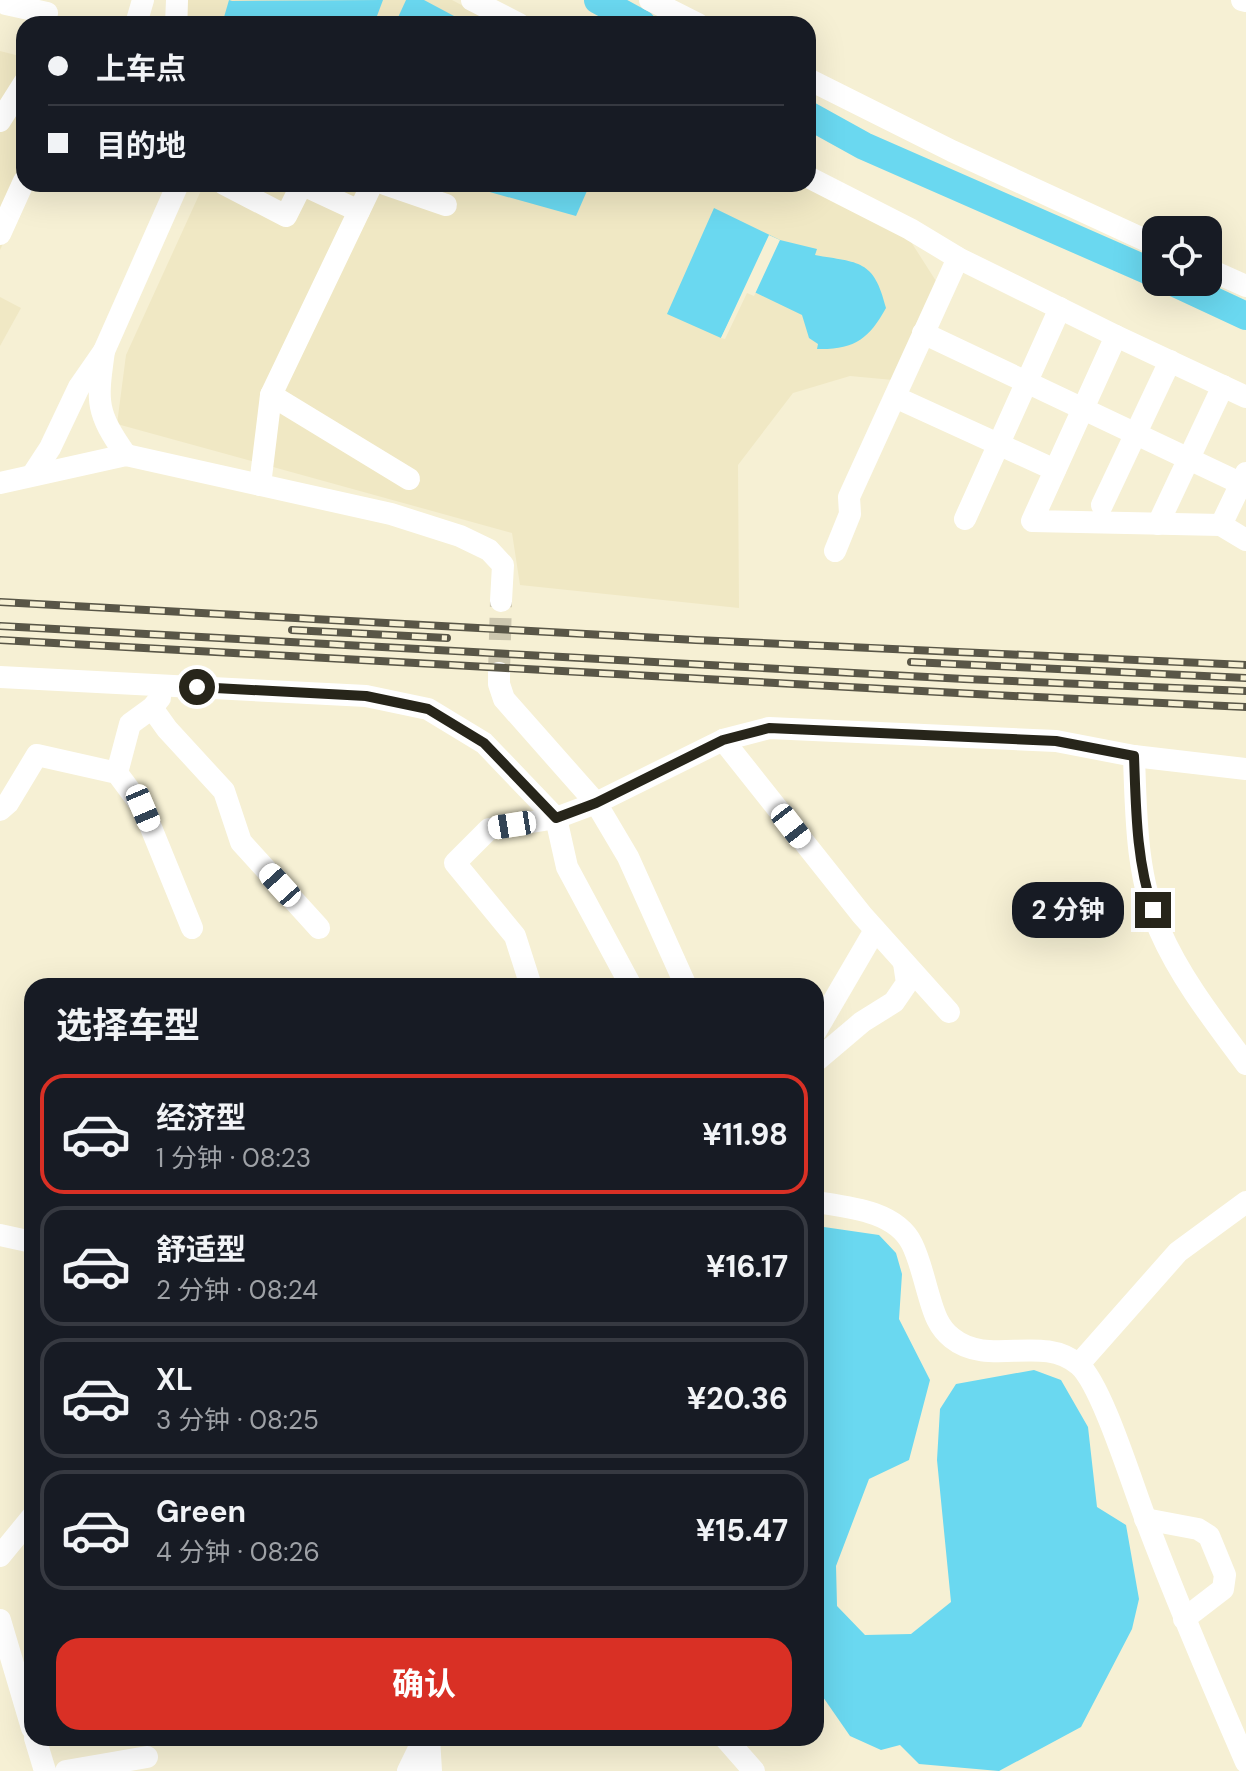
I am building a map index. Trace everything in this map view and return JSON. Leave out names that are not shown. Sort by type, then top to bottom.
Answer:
[{"type":"street","points":[[472,0],[503,16]]},
{"type":"street","points":[[650,0],[682,16]]},
{"type":"street","points":[[3,4],[47,12]]},
{"type":"street","points":[[816,83],[952,151],[1142,239]]},
{"type":"street","points":[[0,121],[16,96]]},
{"type":"street","points":[[816,181],[910,229],[958,258],[1246,397]]},
{"type":"street","points":[[0,234],[19,192]]},
{"type":"street","points":[[33,474],[50,448],[79,387],[104,351],[174,192]]},
{"type":"street","points":[[240,192],[286,216],[297,192]]},
{"type":"street","points":[[318,192],[359,211]]},
{"type":"street","points":[[260,485],[271,395],[368,192]]},
{"type":"street","points":[[408,192],[446,205]]},
{"type":"street","points":[[835,551],[850,514],[849,497],[958,258]]},
{"type":"street","points":[[1222,275],[1246,286]]},
{"type":"street","points":[[965,519],[1060,308]]},
{"type":"street","points":[[923,333],[1189,459],[1244,481],[1221,525]]},
{"type":"street","points":[[1116,336],[1032,521],[1221,525],[1246,540]]},
{"type":"street","points":[[104,351],[98,397],[107,428],[126,455]]},
{"type":"street","points":[[1102,505],[1170,361]]},
{"type":"street","points":[[1158,524],[1223,386]]},
{"type":"street","points":[[271,395],[409,479]]},
{"type":"street","points":[[895,397],[1055,470]]},
{"type":"street","points":[[0,483],[126,455],[391,514],[460,536],[489,550],[503,565],[501,601]]},
{"type":"street","points":[[499,673],[504,699],[596,803],[628,857],[682,978]]},
{"type":"street","points":[[0,677],[366,696],[428,709],[484,743],[556,818],[567,867],[627,978]]},
{"type":"street","points":[[117,773],[130,724],[152,708],[168,686]]},
{"type":"street","points":[[152,708],[167,729],[224,791],[241,842],[319,928]]},
{"type":"street","points":[[528,978],[515,936],[455,863],[489,829],[556,818],[596,803],[723,740],[769,728],[1056,741],[1134,756],[1246,769]]},
{"type":"street","points":[[723,740],[875,930],[949,1012]]},
{"type":"street","points":[[0,810],[8,803],[37,755],[117,773],[143,808],[192,928]]},
{"type":"street","points":[[1134,756],[1136,822],[1146,890],[1159,930],[1180,971],[1246,1064]]},
{"type":"street","points":[[824,1017],[875,930]]},
{"type":"street","points":[[824,1054],[862,1022],[894,1002],[907,983],[904,963]]},
{"type":"street","points":[[1079,1364],[1178,1252],[1246,1202]]},
{"type":"street","points":[[824,1203],[869,1211],[893,1224],[912,1242],[937,1322],[952,1339],[973,1350],[1055,1353],[1079,1364],[1092,1383],[1184,1619],[1246,1762]]},
{"type":"street","points":[[0,1235],[24,1240]]},
{"type":"street","points":[[1145,1519],[1198,1529],[1209,1536],[1225,1575],[1223,1589],[1184,1619]]},
{"type":"street","points":[[0,1556],[24,1527]]},
{"type":"street","points":[[0,1620],[24,1701]]},
{"type":"street","points":[[37,1746],[45,1771]]},
{"type":"street","points":[[408,1771],[422,1746]]},
{"type":"street","points":[[427,1746],[431,1771]]},
{"type":"street","points":[[732,1746],[754,1771]]},
{"type":"street","points":[[66,1771],[147,1757]]},
{"type":"shaded area","points":[[188,0],[452,0],[482,16],[188,16]]},
{"type":"shaded area","points":[[0,51],[16,55],[16,192],[27,192],[0,250]]},
{"type":"shaded area","points":[[816,188],[906,234],[936,281],[893,380],[850,376],[793,393],[738,465],[739,608],[520,585],[512,533],[117,424],[126,355],[200,192],[816,192]]},
{"type":"shaded area","points":[[0,297],[21,308],[0,346]]},
{"type":"water","points":[[229,0],[383,0],[377,16],[224,16]]},
{"type":"water","points":[[406,0],[424,0],[454,16],[399,16]]},
{"type":"water","points":[[490,192],[586,192],[576,216]]},
{"type":"water","points":[[714,208],[780,240],[817,249],[815,255],[862,266],[876,280],[881,292],[886,308],[880,319],[866,335],[851,345],[817,349],[818,344],[809,338],[802,315],[746,288],[721,338],[667,314]]},
{"type":"water","points":[[824,1227],[879,1235],[896,1253],[902,1274],[899,1319],[930,1380],[909,1460],[869,1479],[836,1566],[837,1606],[865,1635],[911,1634],[951,1602],[937,1460],[940,1409],[956,1384],[1034,1370],[1061,1380],[1088,1427],[1097,1507],[1126,1525],[1139,1599],[1132,1629],[1081,1727],[999,1771],[919,1764],[900,1745],[881,1750],[850,1736],[824,1699]]},
{"type":"pier","points":[[769,235],[780,240],[754,296],[747,293],[725,339],[721,338]]},
{"type":"waterway","points":[[598,0],[627,16]]},
{"type":"waterway","points":[[816,119],[864,146],[1142,268]]},
{"type":"waterway","points":[[1203,296],[1246,316]]},
{"type":"tunnel","points":[[499,673],[501,601]]},
{"type":"railway","points":[[0,602],[696,640],[1246,665]]},
{"type":"railway","points":[[0,626],[964,679],[1246,691]]},
{"type":"railway","points":[[292,630],[447,638]]},
{"type":"railway","points":[[0,640],[1246,707]]},
{"type":"railway","points":[[911,662],[1246,678]]},
{"type":"route","points":[[197,687],[366,696],[428,709],[484,743],[556,818],[596,803],[723,740],[769,728],[1056,741],[1134,756],[1136,822],[1146,890],[1153,910]]}]
